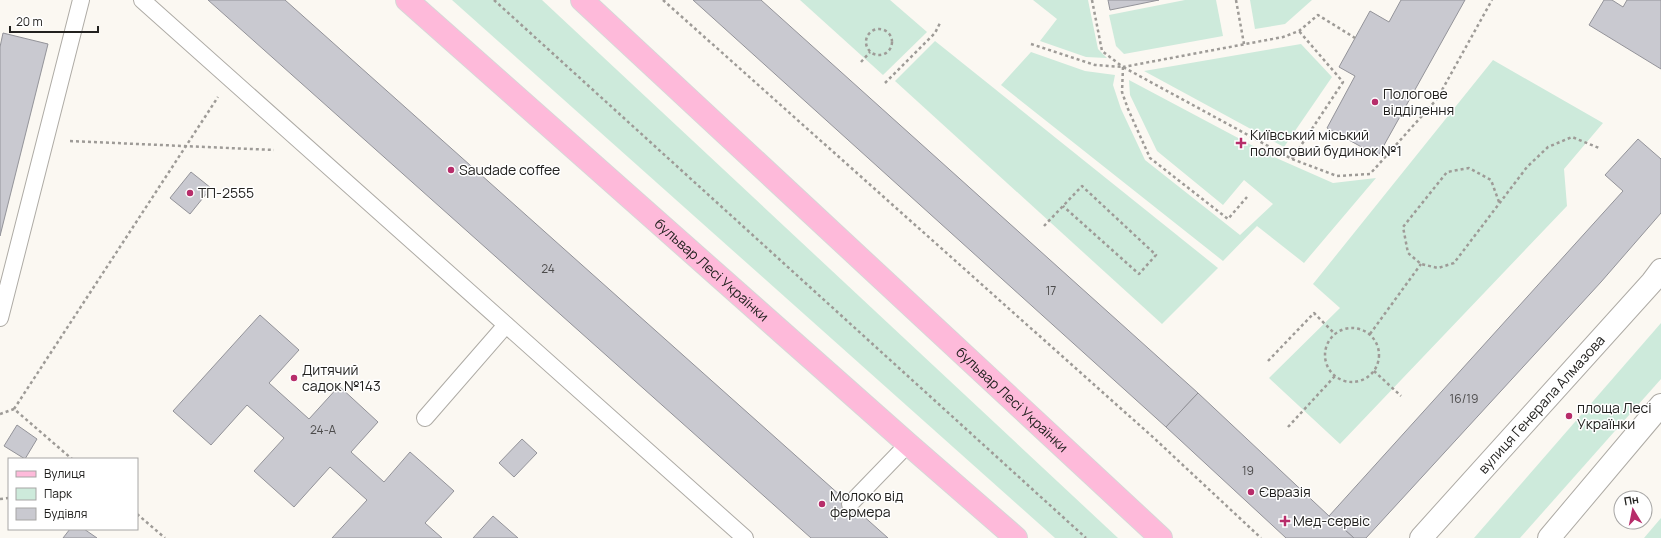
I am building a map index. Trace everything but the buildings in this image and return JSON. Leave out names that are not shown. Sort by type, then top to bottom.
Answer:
[{"type":"main road","name":"бульвар Лесі Українки","points":[[407,0],[1016,538]]},
{"type":"main road","name":"бульвар Лесі Українки","points":[[582,0],[1161,538]]},
{"type":"main road","name":"вулиця Генерала Алмазова","points":[[1421,538],[1652,282],[1661,270]]},
{"type":"main road","points":[[1549,538],[1661,405]]},
{"type":"lane","points":[[0,318],[81,0]]},
{"type":"lane","points":[[142,0],[744,538]]},
{"type":"lane","points":[[425,418],[506,325]]},
{"type":"lane","points":[[850,504],[908,444]]},
{"type":"path","points":[[494,0],[1086,538]]},
{"type":"path","points":[[662,0],[1155,439],[1261,538]]},
{"type":"path","points":[[1092,0],[1102,51],[1123,67],[1292,159],[1337,176],[1370,174],[1437,99],[1492,0]]},
{"type":"path","points":[[1236,0],[1244,44]]},
{"type":"path","points":[[1031,44],[1095,65],[1123,67],[1283,37],[1299,30],[1318,15],[1355,38]]},
{"type":"path","points":[[885,83],[935,33],[940,24]]},
{"type":"path","points":[[874,29],[883,29],[887,31],[892,39],[891,47],[888,51],[880,55],[870,52],[865,44],[867,35],[874,29]]},
{"type":"path","points":[[1292,159],[1344,82],[1299,30]]},
{"type":"path","points":[[861,62],[870,52]]},
{"type":"path","points":[[1123,67],[1122,92],[1150,158],[1228,219],[1247,197]]},
{"type":"path","points":[[0,414],[14,409],[230,78]]},
{"type":"path","points":[[1499,202],[1491,180],[1469,168],[1447,172],[1403,227],[1408,253],[1420,264],[1438,268],[1454,263],[1527,166],[1548,146],[1572,137],[1599,148]]},
{"type":"path","points":[[45,141],[186,145],[313,152]]},
{"type":"path","points":[[1044,226],[1063,206],[1082,186],[1156,255],[1138,274],[1063,206]]},
{"type":"path","points":[[1370,334],[1420,264]]},
{"type":"path","points":[[1268,361],[1314,313],[1335,334]]},
{"type":"path","points":[[1352,328],[1362,330],[1370,334],[1377,344],[1379,354],[1378,363],[1374,371],[1367,378],[1352,382],[1335,376],[1329,369],[1326,360],[1325,350],[1329,341],[1335,334],[1343,329],[1352,328]]},
{"type":"path","points":[[1374,371],[1401,396]]},
{"type":"path","points":[[1288,427],[1335,376]]},
{"type":"path","points":[[14,409],[71,458]]},
{"type":"path","points":[[138,515],[165,538]]},
{"type":"green space","points":[[452,0],[542,0],[1118,538],[1055,538]]},
{"type":"green space","points":[[800,0],[890,0],[927,32],[883,75]]},
{"type":"green space","points":[[1033,0],[1088,0],[1098,49],[1107,58],[1086,57],[1040,41],[1057,19]]},
{"type":"green space","points":[[1185,0],[1216,0],[1223,36],[1124,54],[1116,46],[1109,15]]},
{"type":"green space","points":[[1250,0],[1312,0],[1285,24],[1255,29]]},
{"type":"green space","points":[[935,41],[1218,268],[1162,324],[895,81]]},
{"type":"green space","points":[[1301,44],[1332,77],[1284,147],[1144,71]]},
{"type":"green space","points":[[1031,52],[1085,71],[1115,75],[1113,85],[1121,109],[1145,160],[1240,235],[1273,204],[1244,180],[1223,205],[1157,151],[1130,95],[1129,80],[1274,157],[1333,183],[1376,178],[1304,263],[1257,226],[1223,261],[1001,85]]},
{"type":"green space","points":[[1493,60],[1603,123],[1564,169],[1567,206],[1340,444],[1269,378],[1340,308],[1313,284]]},
{"type":"green space","points":[[1661,323],[1661,379],[1520,538],[1474,538]]},
{"type":"green space","points":[[1661,518],[1661,538],[1644,538],[1651,530],[1653,530],[1653,527]]},
{"type":"place","name":"Пологове відділення","points":[[1375,102]]},
{"type":"place","name":"Київський міський пологовий будинок №1","points":[[1241,143]]},
{"type":"place","name":"Saudade coffee","points":[[451,170]]},
{"type":"place","name":"ТП-2555","points":[[190,193]]},
{"type":"place","name":"Дитячий садок №143","points":[[294,378]]},
{"type":"place","name":"площа Лесі Українки","points":[[1569,416]]},
{"type":"place","name":"Євразія","points":[[1251,492]]},
{"type":"place","name":"Молоко від фермера","points":[[822,504]]},
{"type":"place","name":"Мед-сервіс","points":[[1285,521]]}]
